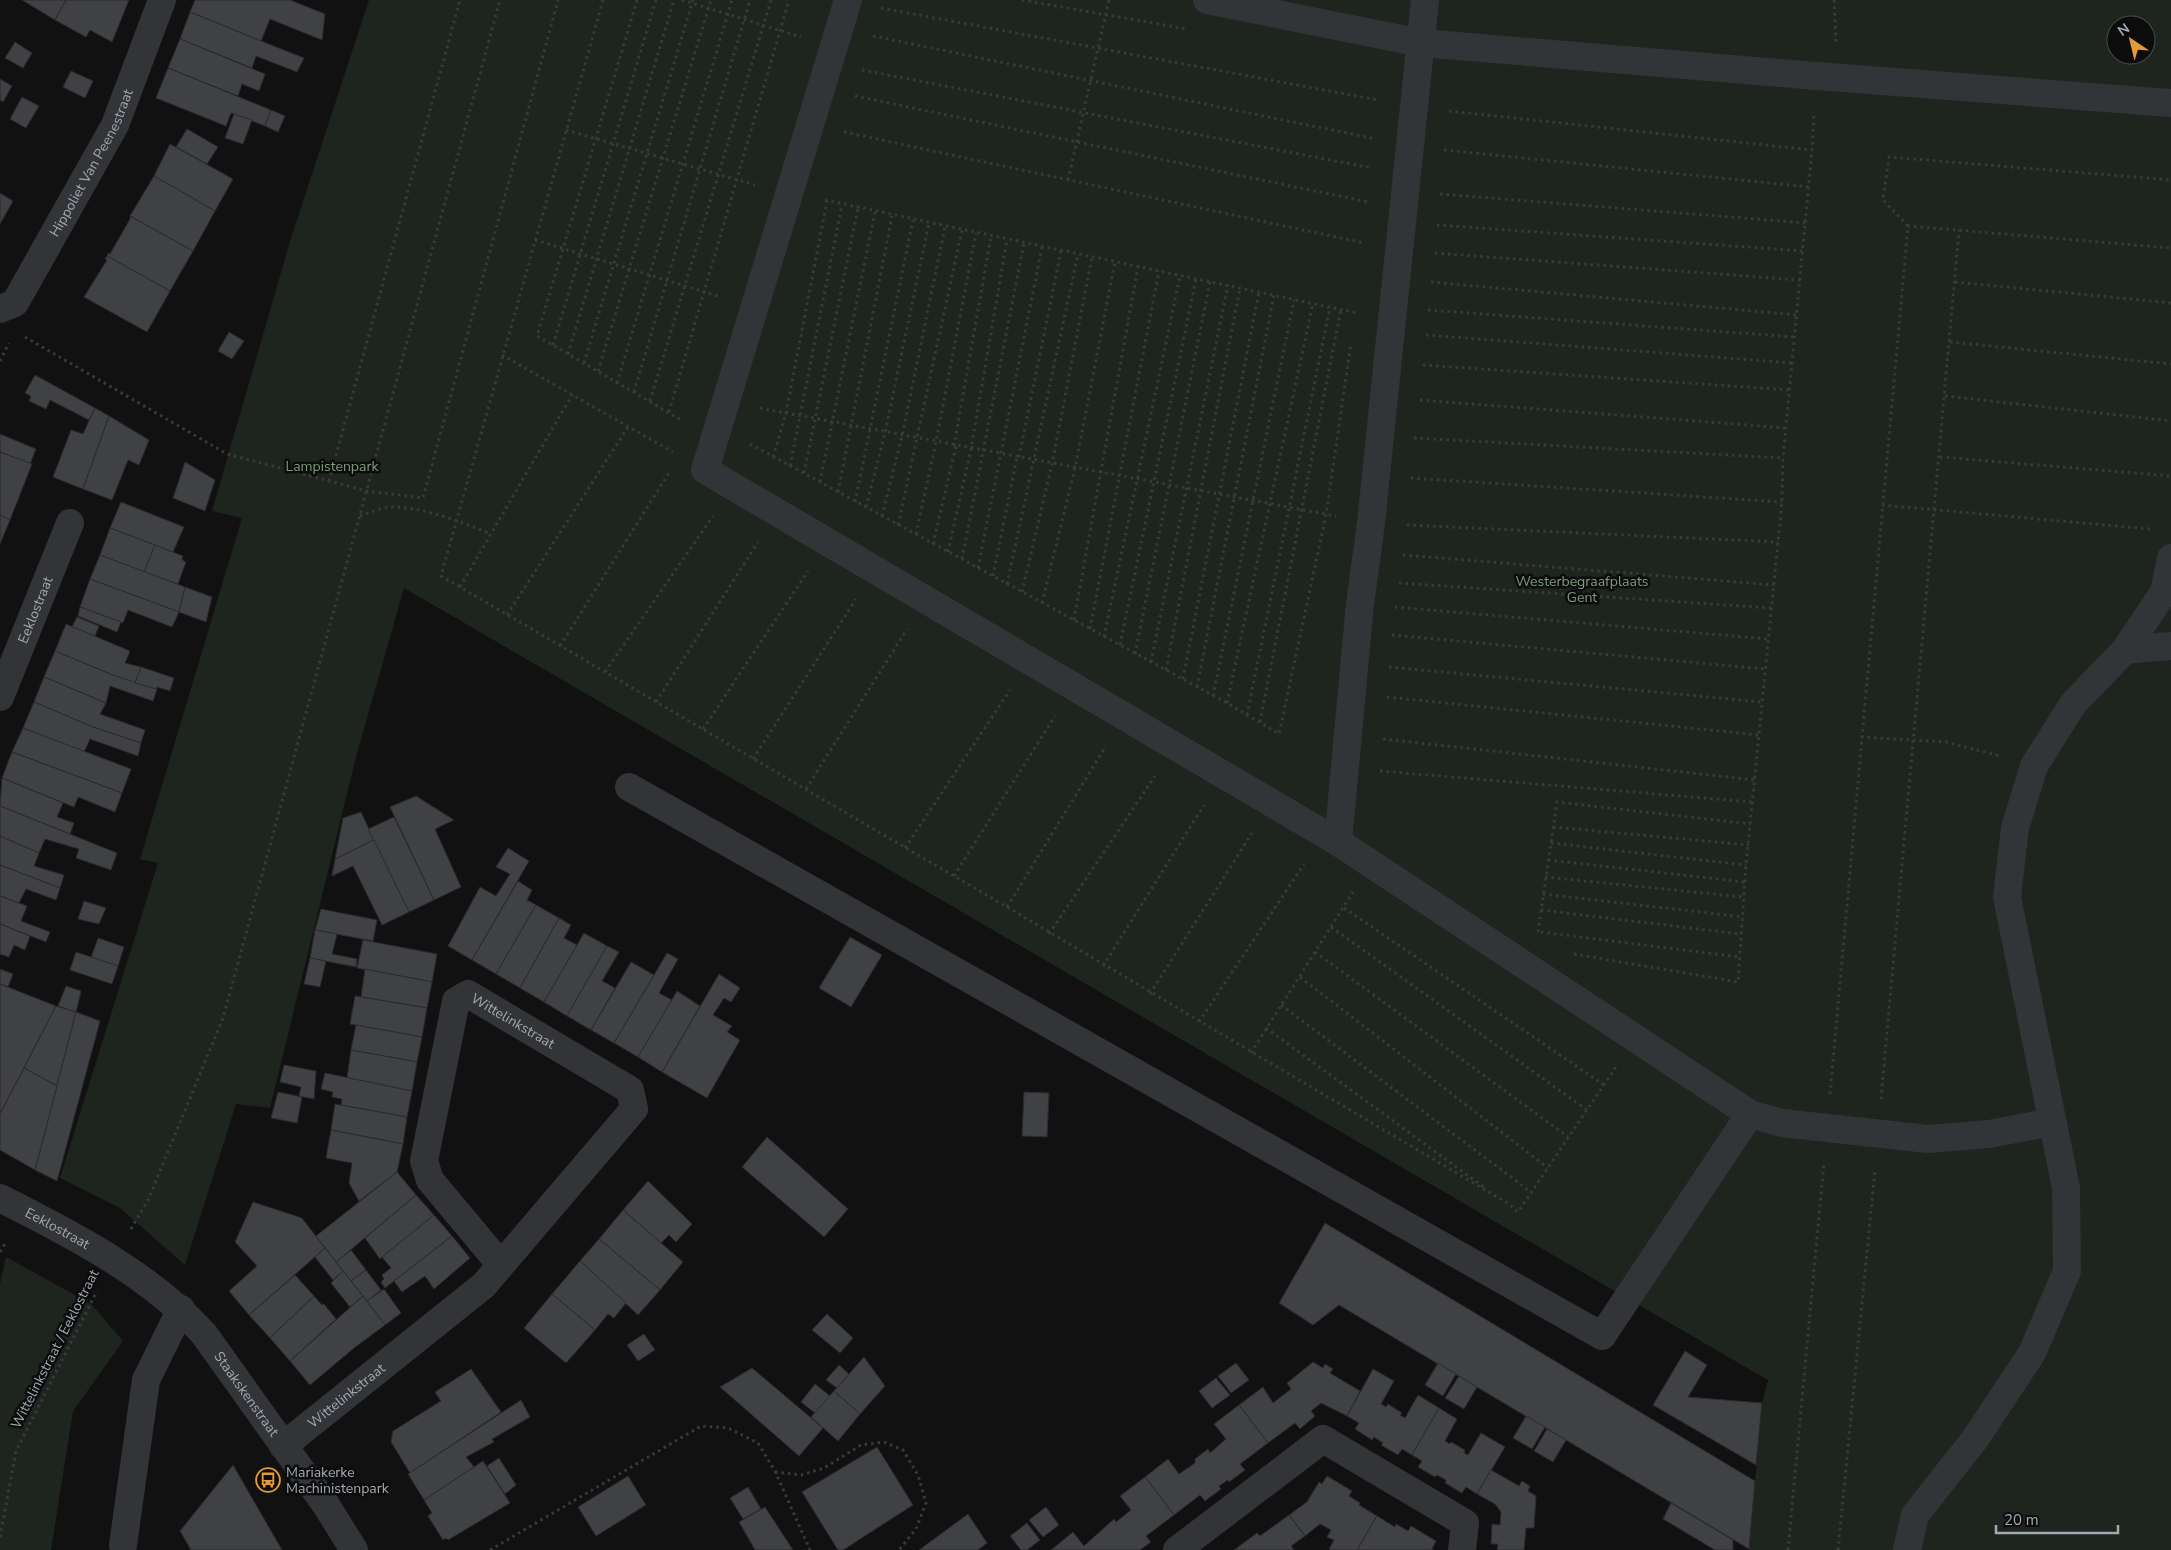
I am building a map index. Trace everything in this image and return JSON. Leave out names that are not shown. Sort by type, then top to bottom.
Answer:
[{"type":"street","name":"Hippoliet Van Peenestraat","points":[[1,309],[15,303],[115,125],[162,0]]},
{"type":"street","points":[[1207,0],[1420,43],[2171,103]]},
{"type":"street","points":[[1331,838],[1348,735],[1361,592],[1368,552],[1382,397],[1388,362],[1425,0]]},
{"type":"street","points":[[848,1],[705,470],[1331,838],[1750,1114],[1782,1123],[1928,1138],[1989,1134],[2052,1122]]},
{"type":"street","name":"Eeklostraat","points":[[0,697],[70,524]]},
{"type":"street","points":[[1907,1550],[1915,1516],[1975,1439],[2032,1353],[2066,1271],[2066,1188],[2007,897],[2014,828],[2034,766],[2072,704],[2125,650],[2164,592],[2171,558]]},
{"type":"street","points":[[2125,650],[2171,646]]},
{"type":"street","points":[[629,787],[1602,1336],[1750,1114]]},
{"type":"street","name":"Wittelinkstraat","points":[[283,1446],[484,1285],[634,1109],[630,1090],[468,994],[456,1001],[424,1161],[430,1180],[501,1265]]},
{"type":"street","name":"Eeklostraat","points":[[0,1198],[114,1260]]},
{"type":"street","name":"Staakskenstraat","points":[[114,1260],[134,1273],[181,1310],[204,1334],[326,1505],[354,1550]]},
{"type":"street","points":[[123,1545],[146,1380],[181,1310]]},
{"type":"street","points":[[1177,1550],[1323,1439],[1465,1523],[1462,1550]]},
{"type":"path","points":[[329,481],[460,0]]},
{"type":"path","name":"Wittelinkstraat / Eeklostraat","points":[[0,1537],[16,1451],[114,1260],[148,1200],[223,1018],[500,0]]},
{"type":"path","points":[[1,309],[15,332],[228,454],[367,491],[423,498],[558,0]]},
{"type":"path","points":[[603,0],[441,576],[1007,907],[1150,994],[1500,1199]]},
{"type":"path","points":[[637,0],[537,336],[669,412],[719,422],[786,413],[884,433],[1371,523],[1778,542]]},
{"type":"path","points":[[553,345],[656,0]]},
{"type":"path","points":[[568,354],[674,0]]},
{"type":"path","points":[[682,0],[833,47],[1404,199],[1806,223]]},
{"type":"path","points":[[598,371],[711,0]]},
{"type":"path","points":[[617,383],[732,0]]},
{"type":"path","points":[[634,392],[750,0]]},
{"type":"path","points":[[650,401],[771,0]]},
{"type":"path","points":[[669,412],[788,0]]},
{"type":"path","points":[[1068,180],[1109,0]]},
{"type":"path","points":[[1565,952],[1738,982],[1743,897],[1782,502],[1783,458],[1812,150],[1827,77],[1834,0]]},
{"type":"path","points":[[848,1],[1414,107],[1812,150]]},
{"type":"path","points":[[584,363],[693,2]]},
{"type":"path","points":[[833,47],[1090,81],[1410,146],[1809,187]]},
{"type":"path","points":[[820,89],[1076,142],[1404,199],[1803,251]]},
{"type":"path","points":[[809,125],[1399,250],[1800,280]]},
{"type":"path","points":[[566,130],[788,194],[1391,320],[1792,363]]},
{"type":"path","points":[[2171,180],[1889,157],[1883,200],[1908,226],[2171,248]]},
{"type":"path","points":[[773,457],[786,413],[827,201]]},
{"type":"path","points":[[790,466],[842,205]]},
{"type":"path","points":[[804,473],[858,208]]},
{"type":"path","points":[[820,482],[875,212]]},
{"type":"path","points":[[838,492],[892,216]]},
{"type":"path","points":[[855,502],[913,220]]},
{"type":"path","points":[[866,507],[884,433],[929,223]]},
{"type":"path","points":[[1788,1550],[1828,1127],[1861,737],[1908,226]]},
{"type":"path","points":[[882,516],[902,436],[945,227]]},
{"type":"path","points":[[898,525],[962,230]]},
{"type":"path","points":[[1838,1550],[1940,457],[1959,230]]},
{"type":"path","points":[[916,535],[976,233]]},
{"type":"path","points":[[933,544],[955,446],[992,236]]},
{"type":"path","points":[[535,240],[754,308]]},
{"type":"path","points":[[948,552],[971,448],[1007,240]]},
{"type":"path","points":[[962,560],[1024,243]]},
{"type":"path","points":[[978,568],[1042,247]]},
{"type":"path","points":[[993,576],[1061,251]]},
{"type":"path","points":[[1007,584],[1078,254]]},
{"type":"path","points":[[1022,592],[1052,464],[1092,257]]},
{"type":"path","points":[[1042,603],[1075,468],[1115,262]]},
{"type":"path","points":[[1074,620],[1138,267]]},
{"type":"path","points":[[1090,629],[1159,271]]},
{"type":"path","points":[[1104,637],[1180,276]]},
{"type":"path","points":[[1120,645],[1196,279]]},
{"type":"path","points":[[1396,279],[1797,315]]},
{"type":"path","points":[[1135,654],[1210,282]]},
{"type":"path","points":[[1955,282],[2171,303]]},
{"type":"path","points":[[1151,662],[1228,286]]},
{"type":"path","points":[[1166,670],[1240,288]]},
{"type":"path","points":[[1183,679],[1259,292]]},
{"type":"path","points":[[1196,687],[1274,295]]},
{"type":"path","points":[[1212,696],[1294,300]]},
{"type":"path","points":[[1227,703],[1314,303]]},
{"type":"path","points":[[1247,715],[1330,306]]},
{"type":"path","points":[[1260,722],[1340,309]]},
{"type":"path","points":[[1354,322],[1356,312]]},
{"type":"path","points":[[1391,320],[1795,337]]},
{"type":"path","points":[[0,361],[15,332]]},
{"type":"path","points":[[719,422],[773,457],[1227,703],[1279,734],[1326,514],[1352,341]]},
{"type":"path","points":[[1950,342],[2171,364]]},
{"type":"path","points":[[502,355],[705,470]]},
{"type":"path","points":[[1388,362],[1790,390]]},
{"type":"path","points":[[460,587],[572,395]]},
{"type":"path","points":[[1945,396],[2171,422]]},
{"type":"path","points":[[1382,397],[1786,428]]},
{"type":"path","points":[[507,615],[628,427]]},
{"type":"path","points":[[1379,436],[1783,458]]},
{"type":"path","points":[[560,646],[680,456]]},
{"type":"path","points":[[1940,457],[2171,476]]},
{"type":"path","points":[[1375,475],[1782,502]]},
{"type":"path","points":[[605,672],[733,486]]},
{"type":"path","points":[[1882,505],[2151,529]]},
{"type":"path","points":[[360,516],[392,506],[426,512],[491,534]]},
{"type":"path","points":[[656,702],[777,512]]},
{"type":"path","points":[[702,729],[828,542]]},
{"type":"path","points":[[1368,552],[1774,585]]},
{"type":"path","points":[[753,759],[875,569]]},
{"type":"path","points":[[1361,592],[1771,608]]},
{"type":"path","points":[[1361,592],[1768,639]]},
{"type":"path","points":[[806,790],[926,599]]},
{"type":"path","points":[[1357,632],[1766,669]]},
{"type":"path","points":[[906,848],[1030,660]]},
{"type":"path","points":[[1354,664],[1762,702]]},
{"type":"path","points":[[954,876],[1074,686]]},
{"type":"path","points":[[1351,694],[1759,735]]},
{"type":"path","points":[[1007,907],[1124,716]]},
{"type":"path","points":[[1348,735],[1755,780]]},
{"type":"path","points":[[1861,737],[1946,742],[1971,747],[2034,766]]},
{"type":"path","points":[[1049,934],[1174,746]]},
{"type":"path","points":[[1344,768],[1753,802]]},
{"type":"path","points":[[1103,966],[1223,775]]},
{"type":"path","points":[[1537,940],[1557,802],[1751,824]]},
{"type":"path","points":[[1150,994],[1272,803]]},
{"type":"path","points":[[1553,827],[1749,845]]},
{"type":"path","points":[[1199,1022],[1331,838]]},
{"type":"path","points":[[1551,843],[1746,865]]},
{"type":"path","points":[[1548,860],[1745,882]]},
{"type":"path","points":[[1251,1053],[1371,865]]},
{"type":"path","points":[[1546,877],[1743,897]]},
{"type":"path","points":[[1543,894],[1743,917]]},
{"type":"path","points":[[1344,908],[1604,1085]]},
{"type":"path","points":[[1541,910],[1740,934]]},
{"type":"path","points":[[1331,927],[1587,1110]]},
{"type":"path","points":[[1538,932],[1739,957]]},
{"type":"path","points":[[1315,952],[1568,1137]]},
{"type":"path","points":[[1300,977],[1548,1168]]},
{"type":"path","points":[[1282,1005],[1532,1192]]},
{"type":"path","points":[[1266,1028],[1518,1212],[1635,1038]]},
{"type":"path","points":[[490,1550],[701,1426],[728,1428],[758,1443],[775,1472],[810,1550]]},
{"type":"path","points":[[775,1472],[801,1476],[824,1468],[862,1445],[884,1442],[903,1450],[918,1474],[926,1503],[916,1529],[899,1550]]},
{"type":"green space","name":"Westerbegraafplaats Gent","points":[[369,0],[2171,0],[2171,1550],[1749,1550],[1762,1403],[1768,1380],[404,588],[356,757],[270,1108],[236,1104],[185,1265],[120,1208],[60,1178],[158,863],[140,859],[242,518],[212,511],[291,238]]},
{"type":"green space","points":[[6,1257],[91,1304],[123,1341],[73,1411],[51,1550],[0,1550],[0,1284]]},
{"type":"building","points":[[22,0],[66,0],[55,20]]},
{"type":"building","points":[[66,0],[129,0],[112,42],[90,30],[86,37],[55,20]]},
{"type":"building","points":[[195,0],[290,0],[325,14],[322,40],[270,19],[261,41],[190,12]]},
{"type":"building","points":[[190,12],[304,58],[297,72],[256,56],[252,68],[180,39]]},
{"type":"building","points":[[180,39],[265,74],[259,91],[242,84],[238,96],[168,68]]},
{"type":"building","points":[[15,42],[32,53],[23,68],[5,58]]},
{"type":"building","points":[[168,68],[271,110],[265,126],[231,113],[226,126],[156,98]]},
{"type":"building","points":[[71,71],[93,81],[85,98],[63,87]]},
{"type":"building","points":[[0,79],[12,86],[3,102],[0,100]]},
{"type":"building","points":[[22,97],[39,106],[26,128],[10,119]]},
{"type":"building","points":[[271,110],[285,116],[278,132],[265,126]]},
{"type":"building","points":[[234,114],[252,120],[243,144],[225,138]]},
{"type":"building","points":[[187,129],[218,147],[207,164],[176,147]]},
{"type":"building","points":[[170,144],[233,179],[215,211],[154,176]]},
{"type":"building","points":[[154,176],[215,211],[193,251],[130,216]]},
{"type":"building","points":[[0,193],[13,201],[0,224]]},
{"type":"building","points":[[130,216],[193,251],[170,291],[107,256],[108,253],[110,254]]},
{"type":"building","points":[[107,256],[170,291],[147,332],[84,297],[107,260],[105,259]]},
{"type":"building","points":[[229,332],[244,341],[232,359],[218,351]]},
{"type":"building","points":[[35,375],[95,408],[89,420],[50,400],[46,409],[29,401],[31,396],[25,393]]},
{"type":"building","points":[[95,408],[109,416],[83,489],[53,477],[71,430],[83,434]]},
{"type":"building","points":[[109,416],[149,440],[139,465],[128,460],[112,500],[83,489]]},
{"type":"building","points":[[0,434],[36,449],[30,464],[0,452]]},
{"type":"building","points":[[0,452],[32,464],[10,520],[0,515]]},
{"type":"building","points":[[185,462],[215,480],[205,511],[173,498]]},
{"type":"building","points":[[121,502],[184,527],[173,552],[110,528]]},
{"type":"building","points":[[0,515],[10,520],[0,544]]},
{"type":"building","points":[[110,528],[155,545],[144,572],[100,555]]},
{"type":"building","points":[[155,545],[183,556],[182,560],[186,562],[178,584],[144,572]]},
{"type":"building","points":[[100,555],[185,587],[179,612],[90,579]]},
{"type":"building","points":[[90,579],[179,612],[172,627],[128,610],[123,623],[80,607]]},
{"type":"building","points":[[185,587],[212,597],[206,622],[179,612]]},
{"type":"building","points":[[80,607],[121,622],[117,632],[78,616]]},
{"type":"building","points":[[77,617],[99,626],[95,636],[72,627]]},
{"type":"building","points":[[66,624],[130,651],[125,663],[141,667],[135,683],[55,651]]},
{"type":"building","points":[[55,651],[115,676],[157,689],[153,701],[110,686],[106,703],[44,677]]},
{"type":"building","points":[[141,667],[174,678],[170,691],[135,683]]},
{"type":"building","points":[[44,677],[106,703],[100,714],[145,730],[141,743],[93,727],[34,702]]},
{"type":"building","points":[[34,702],[93,727],[141,743],[138,756],[90,739],[84,752],[23,728]]},
{"type":"building","points":[[23,728],[131,769],[122,793],[12,752]]},
{"type":"building","points":[[12,752],[122,793],[115,812],[78,797],[74,807],[2,778]]},
{"type":"building","points":[[2,778],[63,803],[57,817],[74,823],[70,834],[0,806]]},
{"type":"building","points":[[416,796],[454,820],[435,829],[461,887],[434,900],[390,807]]},
{"type":"building","points":[[0,806],[117,853],[111,870],[76,858],[79,849],[45,839],[39,853],[0,836]]},
{"type":"building","points":[[361,812],[374,840],[335,859],[343,818]]},
{"type":"building","points":[[394,817],[434,900],[409,912],[368,829]]},
{"type":"building","points":[[0,836],[39,853],[34,866],[64,875],[60,888],[0,865]]},
{"type":"building","points":[[374,840],[409,912],[382,925],[353,866],[332,876],[335,859]]},
{"type":"building","points":[[508,848],[529,861],[472,960],[448,946],[480,887],[496,896],[510,874],[496,867]]},
{"type":"building","points":[[0,865],[60,888],[56,900],[26,889],[19,903],[0,896]]},
{"type":"building","points":[[518,881],[532,890],[527,900],[536,905],[496,974],[472,960]]},
{"type":"building","points":[[0,896],[27,906],[21,921],[50,932],[46,942],[0,924]]},
{"type":"building","points":[[84,901],[106,908],[99,924],[78,919]]},
{"type":"building","points":[[536,905],[559,918],[520,988],[496,974]]},
{"type":"building","points":[[321,909],[377,920],[373,941],[315,930]]},
{"type":"building","points":[[559,918],[571,925],[564,938],[577,945],[544,1002],[520,988]]},
{"type":"building","points":[[0,924],[30,936],[25,950],[14,945],[9,957],[0,954]]},
{"type":"building","points":[[315,930],[337,934],[332,954],[357,959],[356,967],[310,958]]},
{"type":"building","points":[[584,933],[607,946],[567,1016],[544,1002]]},
{"type":"building","points":[[850,937],[882,955],[851,1007],[819,988]]},
{"type":"building","points":[[98,938],[124,947],[118,966],[91,958]]},
{"type":"building","points":[[363,940],[437,954],[432,982],[357,968]]},
{"type":"building","points":[[607,946],[619,952],[602,981],[615,988],[591,1030],[567,1016]]},
{"type":"building","points":[[76,952],[118,966],[112,984],[70,970]]},
{"type":"building","points":[[667,953],[678,959],[659,993],[672,1000],[638,1057],[614,1043]]},
{"type":"building","points":[[310,958],[326,961],[320,987],[304,984]]},
{"type":"building","points":[[631,962],[654,975],[614,1043],[591,1030]]},
{"type":"building","points":[[0,969],[13,974],[8,987],[0,984]]},
{"type":"building","points":[[365,969],[432,982],[427,1008],[361,997]]},
{"type":"building","points":[[719,974],[740,988],[731,1002],[724,998],[713,1015],[732,1026],[727,1032],[740,1040],[707,1098],[662,1072]]},
{"type":"building","points":[[0,984],[56,1006],[0,1114]]},
{"type":"building","points":[[66,986],[81,991],[76,1012],[58,1006]]},
{"type":"building","points":[[677,991],[700,1006],[662,1072],[638,1057]]},
{"type":"building","points":[[355,996],[427,1008],[422,1037],[350,1024]]},
{"type":"building","points":[[56,1006],[76,1012],[57,1086],[24,1068]]},
{"type":"building","points":[[76,1012],[100,1021],[57,1181],[35,1170]]},
{"type":"building","points":[[356,1025],[422,1037],[417,1062],[351,1050]]},
{"type":"building","points":[[351,1050],[417,1062],[412,1091],[347,1078]]},
{"type":"building","points":[[284,1065],[316,1071],[314,1099],[299,1096],[301,1087],[280,1082]]},
{"type":"building","points":[[24,1068],[57,1086],[35,1170],[0,1150],[0,1114]]},
{"type":"building","points":[[325,1073],[412,1091],[407,1117],[341,1105],[342,1099],[332,1097],[333,1092],[321,1089]]},
{"type":"building","points":[[278,1092],[302,1097],[297,1123],[271,1118]]},
{"type":"building","points":[[1024,1092],[1049,1093],[1047,1137],[1022,1136]]},
{"type":"building","points":[[335,1104],[407,1117],[403,1144],[331,1130]]},
{"type":"building","points":[[331,1130],[403,1144],[397,1172],[359,1201],[349,1183],[352,1163],[326,1158]]},
{"type":"building","points":[[767,1137],[848,1209],[824,1237],[742,1167]]},
{"type":"building","points":[[397,1172],[416,1195],[336,1262],[316,1236]]},
{"type":"building","points":[[648,1181],[692,1224],[676,1242],[669,1235],[661,1243],[623,1210]]},
{"type":"building","points":[[416,1195],[434,1215],[380,1259],[365,1238]]},
{"type":"building","points":[[253,1202],[302,1218],[325,1248],[249,1315],[229,1291],[257,1266],[235,1242]]},
{"type":"building","points":[[623,1210],[683,1262],[660,1290],[599,1239]]},
{"type":"building","points":[[434,1215],[452,1236],[385,1288],[381,1282],[384,1279],[382,1275],[391,1268],[382,1257]]},
{"type":"building","points":[[1325,1223],[1755,1481],[1749,1549],[1339,1305],[1313,1325],[1279,1303]]},
{"type":"building","points":[[452,1236],[470,1258],[434,1289],[425,1276],[402,1292],[394,1281]]},
{"type":"building","points":[[599,1239],[660,1290],[638,1315],[580,1261]]},
{"type":"building","points":[[325,1248],[343,1271],[333,1280],[315,1257]]},
{"type":"building","points":[[351,1250],[366,1270],[351,1281],[336,1262]]},
{"type":"building","points":[[580,1261],[626,1303],[614,1318],[608,1314],[595,1330],[552,1294]]},
{"type":"building","points":[[366,1270],[381,1290],[367,1301],[351,1281]]},
{"type":"building","points":[[343,1271],[363,1296],[350,1307],[331,1283]]},
{"type":"building","points":[[295,1275],[314,1296],[270,1338],[249,1315]]},
{"type":"building","points":[[384,1289],[401,1313],[385,1325],[367,1301]]},
{"type":"building","points":[[552,1294],[595,1330],[566,1363],[524,1328]]},
{"type":"building","points":[[314,1296],[322,1305],[324,1304],[336,1319],[290,1361],[270,1338]]},
{"type":"building","points":[[363,1296],[385,1325],[310,1385],[290,1361]]},
{"type":"building","points":[[827,1314],[853,1338],[840,1353],[812,1330]]},
{"type":"building","points":[[644,1334],[655,1350],[638,1361],[627,1345]]},
{"type":"building","points":[[1685,1351],[1707,1365],[1688,1397],[1762,1403],[1756,1465],[1653,1405]]},
{"type":"building","points":[[864,1357],[885,1386],[860,1414],[834,1391]]},
{"type":"building","points":[[1313,1362],[1323,1368],[1325,1364],[1333,1369],[1330,1373],[1360,1391],[1347,1416],[1321,1403],[1311,1411],[1315,1416],[1300,1429],[1295,1423],[1268,1443],[1239,1405],[1263,1387],[1273,1403],[1291,1389],[1287,1383]]},
{"type":"building","points":[[1236,1363],[1249,1380],[1231,1393],[1218,1376]]},
{"type":"building","points":[[1438,1363],[1456,1374],[1443,1396],[1425,1385]]},
{"type":"building","points":[[839,1365],[849,1374],[837,1388],[826,1380]]},
{"type":"building","points":[[752,1368],[823,1428],[799,1456],[720,1387]]},
{"type":"building","points":[[471,1369],[501,1412],[410,1473],[391,1442],[393,1431],[441,1401],[435,1392]]},
{"type":"building","points":[[1373,1369],[1394,1381],[1381,1404],[1386,1407],[1388,1404],[1402,1413],[1400,1415],[1405,1418],[1418,1395],[1439,1408],[1412,1455],[1402,1449],[1398,1455],[1381,1445],[1383,1443],[1374,1437],[1372,1440],[1355,1429],[1359,1423],[1347,1416]]},
{"type":"building","points":[[1459,1376],[1477,1387],[1464,1409],[1445,1398]]},
{"type":"building","points":[[1216,1378],[1230,1395],[1212,1408],[1199,1391]]},
{"type":"building","points":[[815,1384],[830,1396],[815,1413],[801,1402]]},
{"type":"building","points":[[834,1391],[860,1414],[838,1441],[811,1417]]},
{"type":"building","points":[[521,1400],[530,1417],[492,1439],[494,1442],[466,1457],[474,1467],[424,1500],[408,1474]]},
{"type":"building","points":[[1239,1405],[1268,1443],[1240,1464],[1245,1470],[1229,1482],[1228,1480],[1219,1486],[1221,1489],[1205,1501],[1200,1495],[1174,1515],[1145,1477],[1168,1459],[1179,1474],[1195,1463],[1195,1459],[1208,1449],[1210,1453],[1226,1439],[1214,1424]]},
{"type":"building","points":[[1439,1408],[1457,1419],[1445,1441],[1450,1444],[1451,1442],[1465,1450],[1464,1453],[1468,1455],[1481,1433],[1505,1447],[1477,1494],[1466,1487],[1462,1493],[1445,1483],[1446,1480],[1437,1475],[1435,1477],[1418,1467],[1422,1461],[1412,1455]]},
{"type":"building","points":[[1526,1416],[1545,1427],[1532,1449],[1513,1438]]},
{"type":"building","points":[[1547,1429],[1566,1440],[1553,1462],[1534,1451]]},
{"type":"building","points":[[877,1447],[913,1505],[843,1550],[838,1550],[802,1492]]},
{"type":"building","points":[[499,1458],[516,1485],[505,1494],[487,1466]]},
{"type":"building","points":[[483,1461],[510,1503],[448,1540],[446,1538],[443,1540],[428,1516],[432,1513],[424,1500]]},
{"type":"building","points":[[233,1465],[282,1550],[191,1550],[180,1531]]},
{"type":"building","points":[[1491,1470],[1519,1486],[1522,1481],[1530,1486],[1528,1491],[1536,1496],[1534,1528],[1526,1528],[1524,1550],[1497,1550],[1498,1544],[1491,1544],[1492,1524],[1500,1525],[1501,1512],[1495,1504],[1477,1494]]},
{"type":"building","points":[[628,1476],[646,1505],[596,1536],[578,1507]]},
{"type":"building","points":[[1327,1476],[1352,1491],[1349,1496],[1360,1503],[1359,1505],[1377,1516],[1357,1550],[1329,1549],[1334,1540],[1327,1537],[1331,1530],[1320,1524],[1305,1536],[1289,1515],[1307,1502],[1319,1482],[1322,1484]]},
{"type":"building","points":[[1145,1477],[1174,1515],[1146,1536],[1151,1542],[1140,1550],[1051,1550],[1073,1532],[1084,1546],[1114,1519],[1116,1522],[1131,1510],[1120,1496]]},
{"type":"building","points":[[748,1487],[761,1509],[743,1519],[730,1498]]},
{"type":"building","points":[[1671,1503],[1733,1540],[1733,1550],[1715,1550],[1663,1519]]},
{"type":"building","points":[[765,1507],[793,1550],[755,1550],[739,1522]]},
{"type":"building","points":[[1046,1507],[1059,1525],[1043,1537],[1029,1520]]},
{"type":"building","points":[[968,1514],[987,1543],[978,1550],[919,1550]]},
{"type":"building","points":[[1289,1515],[1305,1536],[1291,1546],[1294,1550],[1234,1550],[1257,1533],[1260,1536]]},
{"type":"building","points":[[1377,1516],[1395,1527],[1396,1524],[1408,1531],[1411,1526],[1436,1541],[1432,1549],[1434,1550],[1357,1550]]},
{"type":"building","points":[[1027,1523],[1040,1540],[1027,1550],[1021,1550],[1010,1536]]},
{"type":"place","name":"Mariakerke Machinistenpark","points":[[268,1480]]},
{"type":"park label","name":"Lampistenpark","points":[[332,466]]}]
